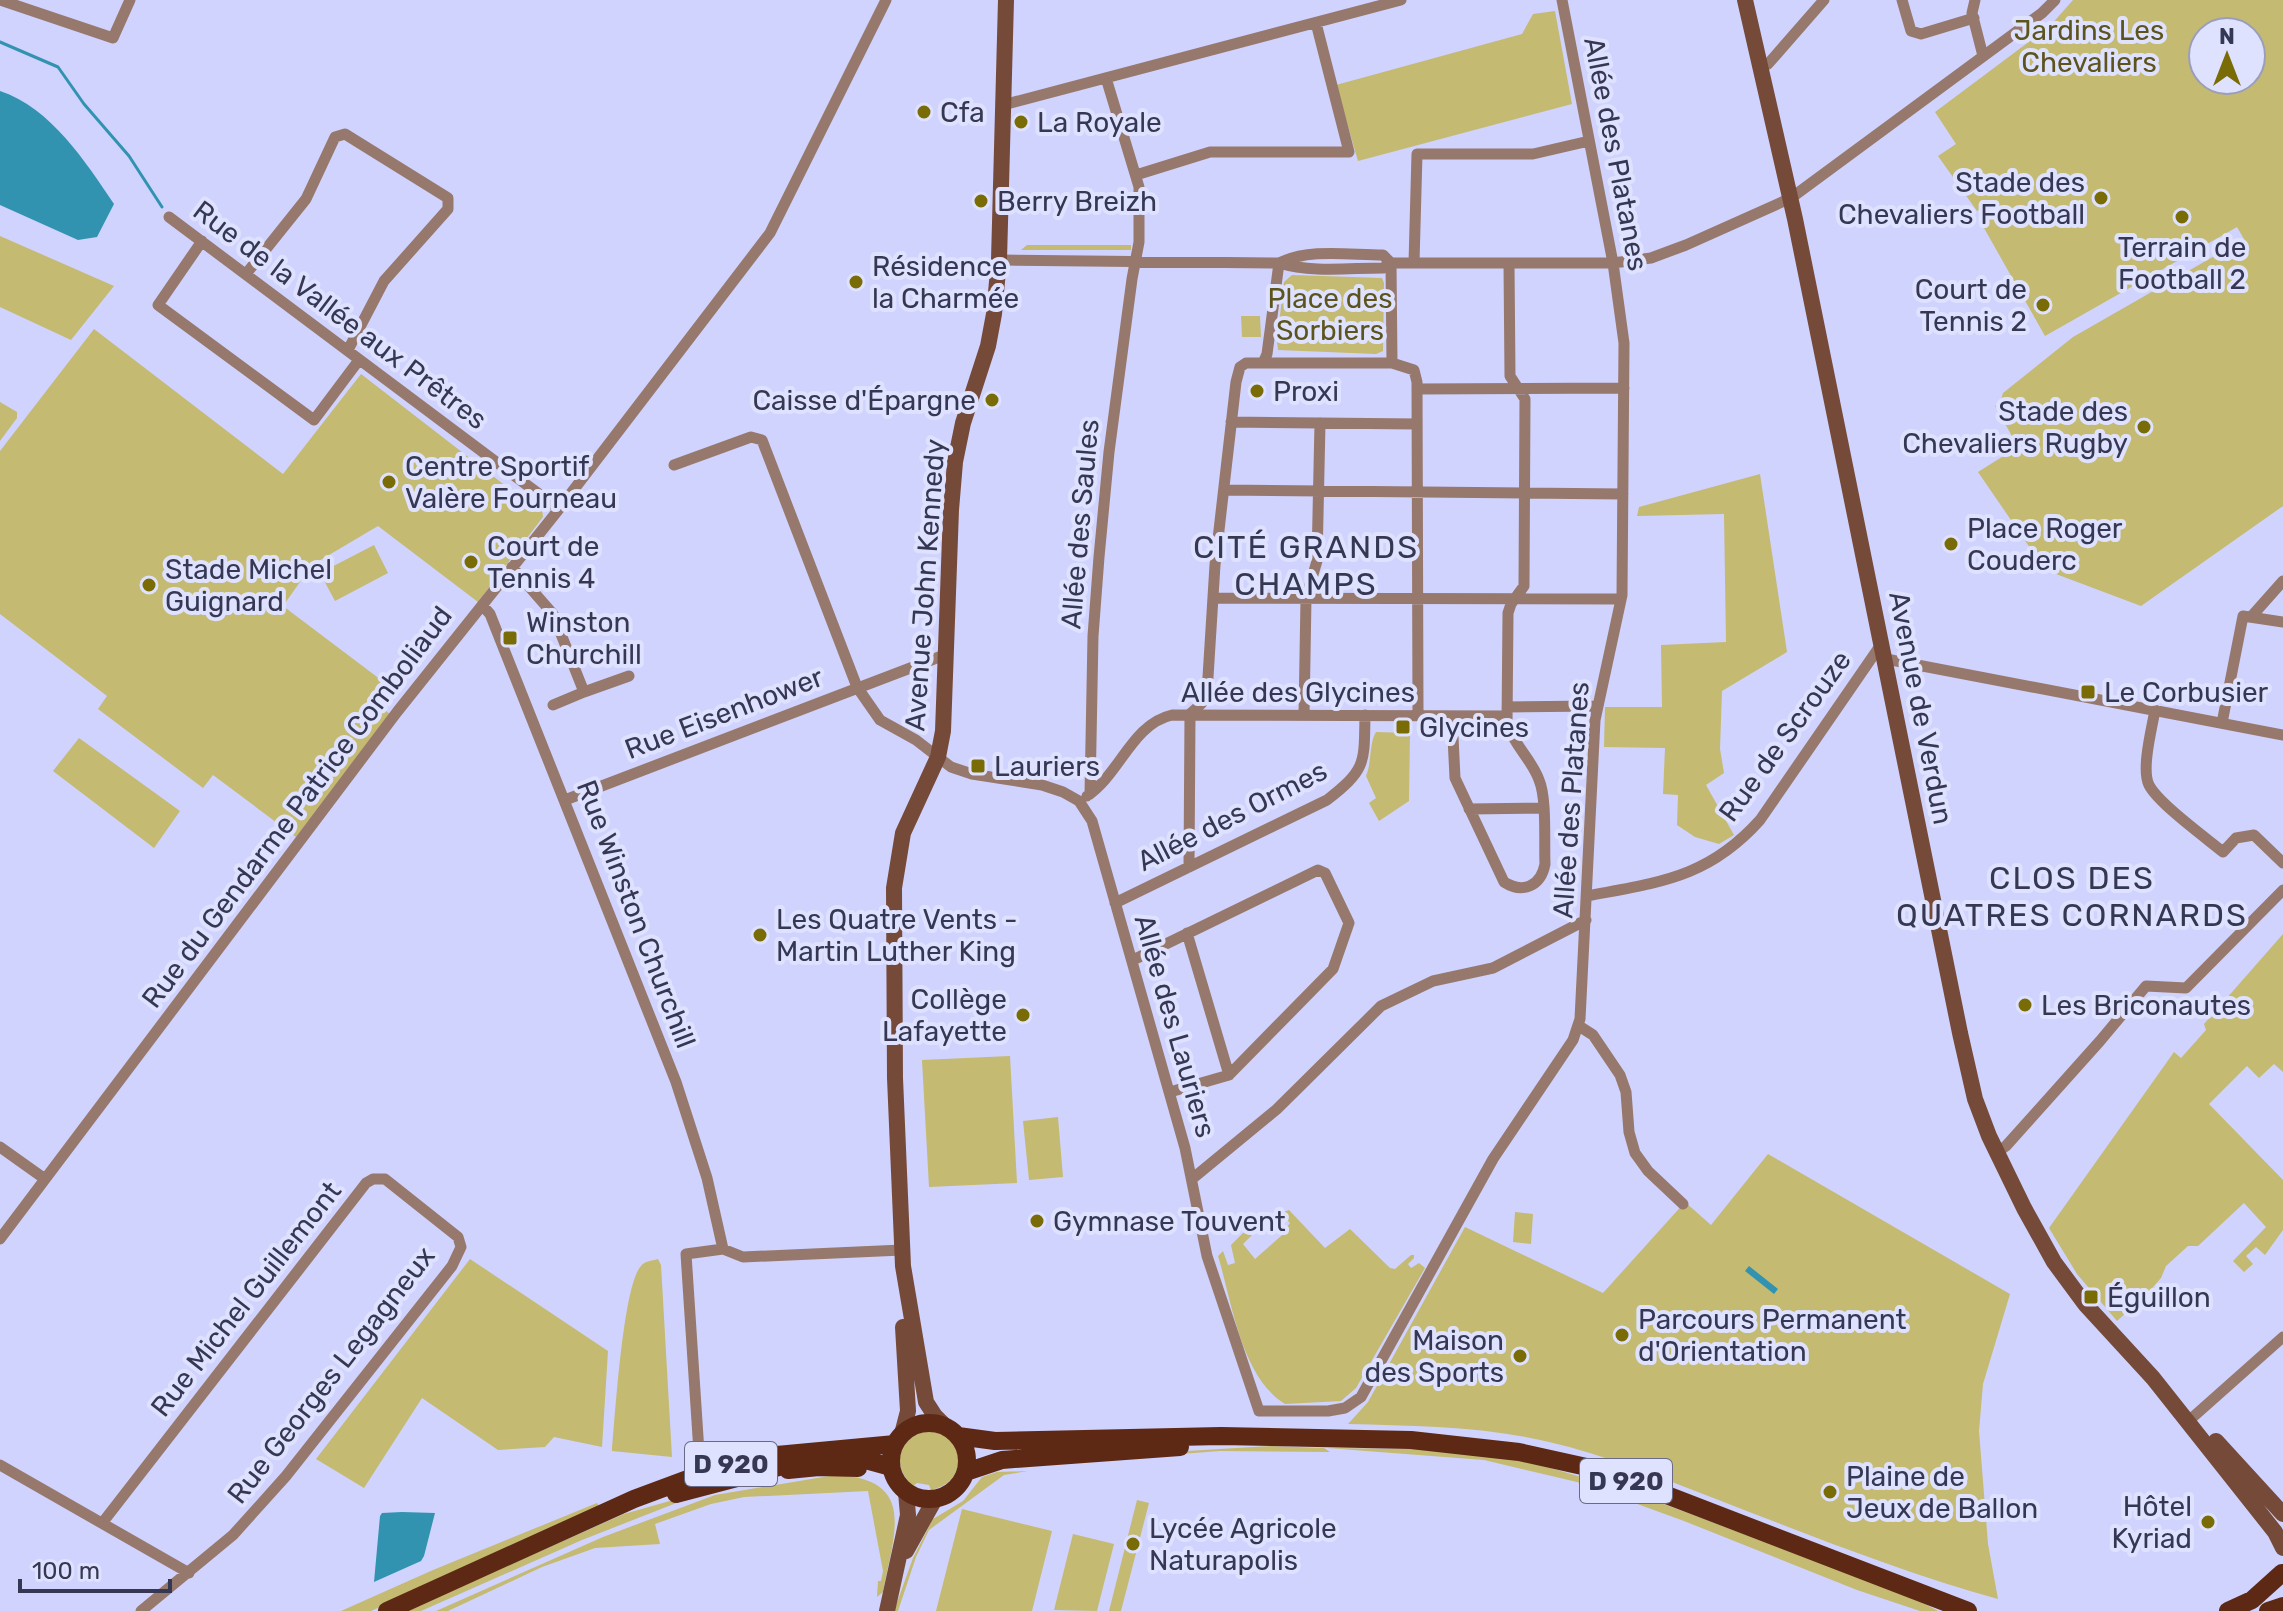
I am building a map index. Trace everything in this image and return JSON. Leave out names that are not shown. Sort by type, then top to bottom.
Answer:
[{"type":"main road","name":"Avenue John Kennedy","points":[[898,1439],[908,1411],[895,1078],[894,888],[903,833],[938,757],[946,702],[955,462],[963,423],[988,346],[999,260],[1006,0]]},
{"type":"main road","name":"Avenue de Verdun","points":[[1745,0],[1791,198],[1975,1099],[1996,1153],[2034,1227],[2068,1282],[2153,1378],[2275,1532],[2283,1548]]},
{"type":"main road","name":"Avenue John Kennedy","points":[[903,1258],[926,1402],[956,1436]]},
{"type":"main road","name":"Avenue de Verdun","points":[[2153,1378],[2283,1514]]},
{"type":"main road","points":[[887,1611],[908,1515],[897,1479],[898,1439],[923,1423],[956,1436],[968,1462],[966,1472],[954,1490],[935,1499],[925,1499],[897,1479]]},
{"type":"main road","name":"D 920","points":[[956,1436],[995,1441],[1221,1436],[1411,1440],[1519,1452],[1591,1468],[1976,1611]]},
{"type":"main road","name":"D 920","points":[[387,1611],[666,1486],[720,1467],[766,1456],[898,1439]]},
{"type":"main road","name":"D 920","points":[[966,1472],[1002,1460],[1267,1439]]},
{"type":"main road","name":"D 920","points":[[578,1526],[738,1477],[844,1467],[861,1468],[897,1479]]},
{"type":"main road","points":[[899,1563],[935,1499]]},
{"type":"main road","points":[[2228,1611],[2252,1600],[2283,1568]]},
{"type":"main road","points":[[2268,1611],[2283,1606]]},
{"type":"street","points":[[0,0],[113,38],[130,0]]},
{"type":"street","name":"Rue du Gendarme Patrice Comboliaud","points":[[0,1239],[397,712],[559,509],[770,233],[886,0]]},
{"type":"street","points":[[1003,105],[1401,0]]},
{"type":"street","name":"Allée des Platanes","points":[[1259,1411],[1328,1411],[1345,1408],[1361,1397],[1493,1159],[1573,1040],[1579,1026],[1597,706],[1621,599],[1624,343],[1613,263],[1562,0]]},
{"type":"street","points":[[1760,67],[1768,64],[1824,0]]},
{"type":"street","points":[[1902,0],[1911,31],[1921,34],[1974,18]]},
{"type":"street","points":[[1975,0],[1974,18],[1983,56]]},
{"type":"street","points":[[1391,263],[1613,263],[1651,258],[1791,198],[2042,13],[2055,0]]},
{"type":"street","points":[[1136,175],[1210,152],[1349,152],[1316,23]]},
{"type":"street","name":"Allée des Saules","points":[[1090,794],[1093,636],[1099,557],[1109,452],[1137,261],[1139,187],[1106,78]]},
{"type":"street","points":[[246,274],[306,199],[335,137],[345,134],[448,198],[448,209],[384,281],[348,350]]},
{"type":"street","points":[[1414,263],[1417,154],[1533,154],[1589,141]]},
{"type":"street","name":"Rue de la Vallée aux Prêtres","points":[[169,217],[559,509]]},
{"type":"street","points":[[202,241],[158,305],[314,420],[359,360]]},
{"type":"street","points":[[999,260],[1279,263],[1296,255],[1383,255],[1391,263],[1392,363]]},
{"type":"street","points":[[1263,363],[1267,354],[1279,263]]},
{"type":"street","points":[[1452,716],[1453,770],[1504,882],[1523,888],[1534,885],[1543,876],[1545,864],[1539,779],[1510,735],[1507,711],[1508,613],[1524,586],[1525,399],[1510,376],[1509,264]]},
{"type":"street","points":[[1189,867],[1190,714],[1207,693],[1213,598],[1231,422],[1236,382],[1240,367],[1246,363],[1392,363],[1414,370],[1417,389],[1418,715]]},
{"type":"street","points":[[1417,389],[1624,388]]},
{"type":"street","points":[[1231,422],[1417,424]]},
{"type":"street","points":[[1304,715],[1306,598],[1317,561],[1320,423]]},
{"type":"street","points":[[674,465],[751,437],[762,440],[857,687]]},
{"type":"street","points":[[1224,490],[1623,494]]},
{"type":"street","points":[[512,567],[553,614],[584,692]]},
{"type":"street","points":[[2251,617],[2283,581]]},
{"type":"street","points":[[1213,598],[1621,599]]},
{"type":"street","name":"Rue Winston Churchill","points":[[482,605],[490,614],[565,800],[695,1137],[723,1249]]},
{"type":"street","points":[[2222,723],[2243,616],[2283,622]]},
{"type":"street","points":[[1884,651],[2283,735]]},
{"type":"street","name":"Rue de Scrouze","points":[[1587,896],[1669,881],[1701,868],[1746,835],[1884,651]]},
{"type":"street","name":"Rue Eisenhower","points":[[565,800],[947,654]]},
{"type":"street","points":[[553,705],[629,676]]},
{"type":"street","name":"Rue Eisenhower","points":[[857,687],[880,720],[916,740],[938,757]]},
{"type":"street","name":"Allée des Glycines","points":[[1079,801],[1099,787],[1143,730],[1160,718],[1190,714],[1452,716],[1597,706]]},
{"type":"street","points":[[2155,710],[2146,770],[2148,784],[2223,852],[2236,838],[2254,835],[2283,863]]},
{"type":"street","name":"Allée des Ormes","points":[[1115,903],[1327,800],[1350,782],[1364,761],[1365,715]]},
{"type":"street","points":[[938,757],[951,767],[972,774],[1042,785],[1079,801]]},
{"type":"street","name":"Allée des Lauriers","points":[[1079,801],[1092,821],[1170,1092],[1207,1256],[1259,1411]]},
{"type":"street","points":[[1469,809],[1543,808]]},
{"type":"street","points":[[1133,960],[1318,870],[1325,873],[1349,923],[1333,969],[1229,1075],[1170,1092]]},
{"type":"street","points":[[1996,1153],[2006,1146],[2146,986],[2186,988],[2283,890]]},
{"type":"street","points":[[1192,1179],[1277,1109],[1381,1006],[1433,981],[1493,968],[1586,920]]},
{"type":"street","points":[[1187,933],[1229,1075]]},
{"type":"street","points":[[1579,1026],[1593,1035],[1620,1075],[1626,1092],[1629,1132],[1635,1153],[1648,1171],[1683,1204]]},
{"type":"street","points":[[0,1147],[45,1179]]},
{"type":"street","name":"Rue Michel Guillemont","points":[[103,1522],[366,1183],[380,1177],[419,1204]]},
{"type":"street","name":"Rue Georges Legagneux","points":[[189,1573],[227,1542],[286,1476],[452,1266],[461,1247],[458,1237],[419,1204]]},
{"type":"street","points":[[699,1452],[686,1254],[723,1249],[743,1257],[903,1258]]},
{"type":"street","points":[[2193,1417],[2283,1337]]},
{"type":"street","points":[[0,1465],[189,1573],[141,1611]]},
{"type":"green space","name":"Jardins Les Chevaliers","points":[[2073,0],[2283,0],[2283,506],[2141,606],[2048,571],[2037,558],[1978,472],[2017,445],[1995,406],[2000,403],[2003,393],[2073,337],[2244,239],[2237,227],[2045,336],[1984,228],[1989,225],[1981,209],[1977,211],[1938,156],[1956,144],[1935,112],[2050,26]]},
{"type":"green space","points":[[1555,11],[1572,104],[1358,161],[1336,85],[1522,34],[1533,14]]},
{"type":"green space","points":[[0,236],[114,286],[71,340],[0,307]]},
{"type":"green space","points":[[1027,245],[1131,245],[1131,250],[1021,250]]},
{"type":"green space","name":"Place des Sorbiers","points":[[1292,275],[1382,278],[1383,351],[1376,354],[1278,350],[1284,282]]},
{"type":"green space","points":[[1241,316],[1260,316],[1261,337],[1242,337]]},
{"type":"green space","name":"Stade Michel Guignard","points":[[94,329],[283,474],[361,374],[533,507],[536,504],[542,508],[543,517],[478,602],[378,526],[312,565],[283,606],[397,692],[384,709],[391,715],[296,837],[213,775],[203,788],[98,709],[107,696],[0,614],[0,451]]},
{"type":"green space","points":[[0,402],[17,412],[17,418],[0,441]]},
{"type":"green space","points":[[1760,474],[1787,652],[1722,691],[1720,749],[1724,773],[1706,785],[1734,835],[1719,844],[1695,837],[1677,825],[1678,795],[1663,794],[1665,748],[1604,747],[1605,707],[1662,707],[1661,645],[1726,642],[1724,514],[1637,516],[1639,507]]},
{"type":"green space","points":[[374,545],[388,573],[335,601],[320,573]]},
{"type":"green space","points":[[1376,732],[1410,733],[1409,801],[1379,821],[1369,803],[1376,798],[1366,776]]},
{"type":"green space","points":[[79,738],[180,811],[154,848],[53,771]]},
{"type":"green space","points":[[2283,934],[2283,1072],[2274,1064],[2259,1078],[2247,1066],[2209,1104],[2283,1180],[2283,1230],[2265,1255],[2256,1247],[2246,1256],[2253,1264],[2244,1272],[2233,1261],[2266,1227],[2244,1203],[2198,1246],[2188,1246],[2166,1266],[2161,1278],[2146,1295],[2117,1321],[2077,1274],[2049,1228],[2174,1052],[2181,1058],[2206,1030],[2204,1024]]},
{"type":"green space","points":[[1010,1056],[1017,1183],[929,1187],[922,1060]]},
{"type":"green space","points":[[1058,1117],[1063,1177],[1029,1180],[1023,1121]]},
{"type":"green space","points":[[1768,1154],[2010,1294],[1983,1384],[1979,1431],[1988,1544],[1998,1599],[1891,1565],[1570,1447],[1474,1430],[1348,1424],[1368,1402],[1465,1227],[1603,1293],[1685,1202],[1711,1225]]},
{"type":"green space","points":[[1289,1210],[1325,1248],[1350,1229],[1390,1268],[1395,1269],[1414,1255],[1408,1264],[1411,1268],[1419,1263],[1425,1268],[1356,1388],[1341,1401],[1285,1404],[1270,1392],[1258,1376],[1234,1316],[1218,1256],[1223,1251],[1228,1265],[1235,1263],[1231,1245],[1249,1227],[1257,1230],[1243,1244],[1255,1259],[1289,1229],[1290,1223],[1281,1213]]},
{"type":"green space","points":[[1515,1212],[1533,1214],[1531,1244],[1513,1242]]},
{"type":"green space","points":[[470,1259],[608,1351],[602,1447],[554,1437],[545,1447],[498,1450],[422,1398],[364,1488],[316,1459]]},
{"type":"green space","points":[[658,1259],[661,1265],[672,1457],[612,1451],[629,1298],[641,1266]]},
{"type":"green space","points":[[928,1431],[949,1440],[959,1460],[951,1480],[931,1490],[929,1485],[917,1483],[913,1486],[906,1478],[900,1461],[904,1445],[918,1434]]},
{"type":"green space","points":[[1270,1446],[1324,1448],[1330,1452],[1220,1451],[1154,1456],[1154,1453]]},
{"type":"green space","points":[[1327,1448],[1418,1449],[1482,1454],[1530,1462],[1629,1491],[1915,1598],[1938,1611],[1920,1611],[1857,1590],[1577,1482],[1484,1460]]},
{"type":"green space","points":[[1028,1471],[1004,1475],[929,1530],[916,1557],[898,1611],[894,1611],[913,1558],[933,1519],[963,1501],[982,1477],[997,1472]]},
{"type":"green space","points":[[835,1475],[862,1479],[879,1487],[890,1499],[894,1514],[892,1551],[883,1592],[877,1597],[878,1581],[881,1581],[883,1571],[868,1491],[744,1497],[711,1504],[655,1524],[660,1544],[595,1548],[542,1567],[448,1611],[436,1611],[603,1537],[715,1495]]},
{"type":"green space","points":[[712,1489],[582,1540],[421,1611],[405,1611],[624,1514]]},
{"type":"green space","points":[[1137,1500],[1149,1503],[1121,1611],[1109,1611]]},
{"type":"green space","points":[[597,1503],[600,1507],[588,1515],[371,1611],[341,1611],[433,1570]]},
{"type":"green space","points":[[962,1509],[1052,1531],[1032,1611],[936,1611]]},
{"type":"green space","points":[[1073,1534],[1114,1544],[1097,1611],[1054,1610]]},
{"type":"water","points":[[0,91],[18,99],[51,123],[79,154],[114,204],[97,237],[78,240],[0,205]]},
{"type":"water","points":[[1749,1266],[1778,1289],[1774,1294],[1745,1271]]},
{"type":"water","points":[[382,1513],[435,1513],[424,1556],[421,1561],[374,1582],[380,1516]]},
{"type":"waterway","points":[[0,42],[58,67],[84,104],[129,156],[162,207]]},
{"type":"place","name":"Cfa","points":[[924,112]]},
{"type":"place","name":"La Royale","points":[[1021,122]]},
{"type":"place","name":"Stade des Chevaliers Football","points":[[2101,198]]},
{"type":"place","name":"Berry Breizh","points":[[981,201]]},
{"type":"place","name":"Terrain de Football 2","points":[[2182,217]]},
{"type":"place","name":"Résidence la Charmée","points":[[856,282]]},
{"type":"place","name":"Court de Tennis 2","points":[[2043,305]]},
{"type":"place","name":"Proxi","points":[[1257,391]]},
{"type":"place","name":"Caisse d'Épargne","points":[[992,400]]},
{"type":"place","name":"Stade des Chevaliers Rugby","points":[[2144,427]]},
{"type":"place","name":"Centre Sportif Valère Fourneau","points":[[389,482]]},
{"type":"place","name":"Place Roger Couderc","points":[[1951,544]]},
{"type":"place","name":"Court de Tennis 4","points":[[471,562]]},
{"type":"place","name":"Stade Michel Guignard","points":[[149,585]]},
{"type":"place","name":"Winston Churchill","points":[[510,638]]},
{"type":"place","name":"Le Corbusier","points":[[2088,692]]},
{"type":"place","name":"Glycines","points":[[1403,727]]},
{"type":"place","name":"Lauriers","points":[[978,766]]},
{"type":"place","name":"Les Quatre Vents - Martin Luther King","points":[[760,935]]},
{"type":"place","name":"Les Briconautes","points":[[2025,1005]]},
{"type":"place","name":"Collège Lafayette","points":[[1023,1015]]},
{"type":"place","name":"Gymnase Touvent","points":[[1037,1221]]},
{"type":"place","name":"Éguillon","points":[[2091,1297]]},
{"type":"place","name":"Parcours Permanent d'Orientation","points":[[1622,1335]]},
{"type":"place","name":"Maison des Sports","points":[[1520,1356]]},
{"type":"place","name":"Plaine de Jeux de Ballon","points":[[1830,1492]]},
{"type":"place","name":"Hôtel Kyriad","points":[[2208,1522]]},
{"type":"place","name":"Lycée Agricole Naturapolis","points":[[1133,1544]]},
{"type":"district","name":"CITÉ GRANDS CHAMPS","points":[[1306,566]]},
{"type":"district","name":"CLOS DES QUATRES CORNARDS","points":[[2072,896]]}]
